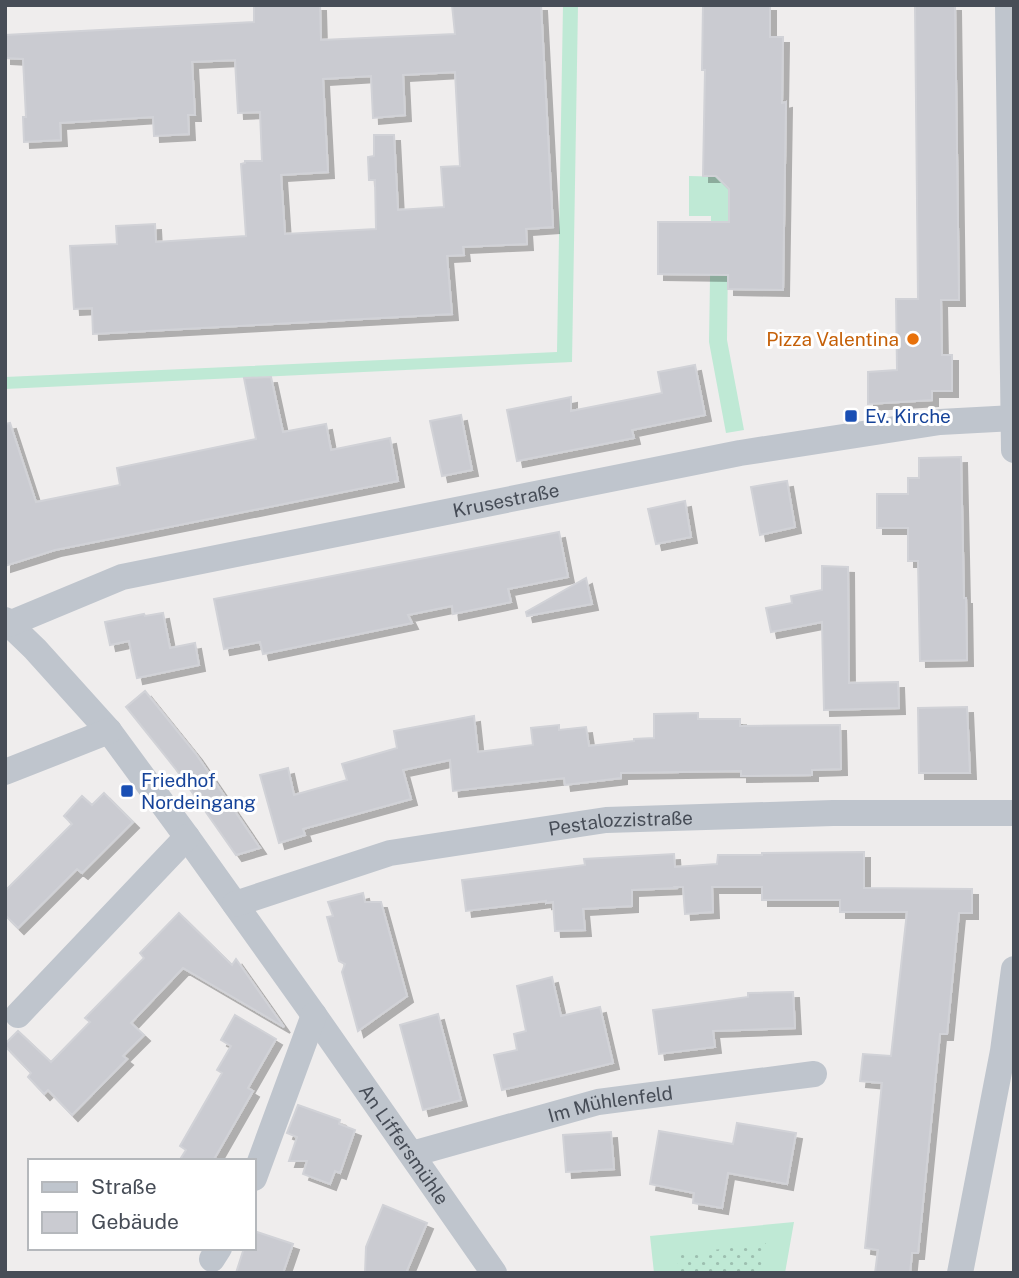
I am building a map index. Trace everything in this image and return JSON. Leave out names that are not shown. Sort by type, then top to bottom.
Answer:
[{"type":"street","points":[[1008,5],[1014,450]]},
{"type":"street","name":"Krusestraße","points":[[7,622],[122,577],[740,453],[940,422],[1013,419]]},
{"type":"street","name":"An Liffersmühle","points":[[7,622],[109,731],[187,836],[494,1273]]},
{"type":"street","points":[[5,772],[109,731]]},
{"type":"street","name":"Pestalozzistraße","points":[[235,904],[390,853],[606,820],[833,813],[1014,813]]},
{"type":"street","points":[[18,1015],[187,836]]},
{"type":"street","points":[[960,1273],[1003,1107],[1003,1051],[1014,969]]},
{"type":"street","points":[[256,1173],[314,1015]]},
{"type":"street","name":"Im Mühlenfeld","points":[[412,1154],[598,1102],[814,1074]]},
{"type":"green space","points":[[563,5],[578,5],[572,362],[5,389],[5,377],[557,352]]},
{"type":"green space","points":[[689,176],[729,177],[727,340],[744,430],[726,433],[709,342],[711,216],[689,216]]},
{"type":"green space","points":[[794,1222],[785,1273],[654,1273],[650,1236]]},
{"type":"green space","points":[[766,1243],[760,1273],[679,1273],[676,1255]]},
{"type":"building","points":[[254,5],[320,5],[321,40],[455,34],[452,5],[541,5],[553,227],[526,229],[527,244],[463,247],[464,255],[447,256],[452,314],[93,334],[92,308],[74,309],[70,246],[117,244],[116,226],[155,224],[156,242],[246,236],[241,164],[245,161],[262,161],[260,112],[238,113],[235,60],[192,62],[195,115],[188,115],[189,134],[154,136],[153,117],[60,123],[61,140],[24,142],[23,117],[26,117],[23,59],[5,58],[5,35],[254,22]],"holes":[[[455,72],[460,166],[441,167],[444,207],[398,210],[394,135],[374,135],[374,156],[368,157],[369,180],[375,180],[376,229],[285,234],[281,175],[328,172],[323,79],[371,76],[373,118],[405,115],[403,75]]]},
{"type":"building","points":[[703,5],[770,5],[770,37],[783,37],[782,103],[786,102],[783,290],[728,289],[728,275],[658,274],[658,222],[729,222],[729,189],[716,176],[703,176]]},
{"type":"building","points":[[915,5],[955,5],[959,300],[941,300],[942,355],[952,355],[952,391],[932,391],[932,400],[868,404],[868,372],[897,370],[896,299],[918,299]]},
{"type":"building","points":[[695,365],[705,415],[632,430],[634,438],[517,461],[507,410],[571,397],[571,411],[662,393],[658,372]]},
{"type":"building","points":[[271,377],[283,432],[326,424],[331,450],[390,438],[398,481],[55,550],[5,566],[5,424],[10,423],[36,502],[120,485],[117,468],[256,439],[244,378]]},
{"type":"building","points":[[461,415],[472,470],[442,476],[430,421]]},
{"type":"building","points":[[961,457],[967,660],[920,661],[918,561],[908,561],[908,528],[877,528],[877,494],[908,494],[908,478],[919,478],[919,458]]},
{"type":"building","points":[[787,481],[795,527],[760,535],[751,487]]},
{"type":"building","points":[[685,501],[691,537],[656,544],[648,509]]},
{"type":"building","points":[[559,532],[568,577],[508,589],[511,602],[453,614],[452,606],[408,615],[412,623],[263,654],[260,642],[224,649],[214,599]]},
{"type":"building","points":[[822,566],[848,567],[849,683],[898,682],[899,708],[824,710],[822,622],[771,632],[766,608],[792,603],[791,596],[822,590]]},
{"type":"building","points":[[586,578],[592,604],[527,616],[526,612]]},
{"type":"building","points":[[163,613],[170,648],[195,643],[199,665],[137,678],[129,641],[110,645],[105,622]]},
{"type":"building","points":[[145,691],[196,754],[260,848],[236,855],[175,768],[126,707]]},
{"type":"building","points":[[967,707],[970,773],[919,773],[918,708]]},
{"type":"building","points":[[698,713],[698,719],[740,719],[740,726],[840,725],[841,769],[812,770],[812,775],[741,776],[741,771],[621,773],[621,778],[565,785],[564,778],[453,791],[450,760],[403,770],[411,799],[303,829],[305,835],[279,843],[260,775],[288,768],[294,795],[347,780],[342,764],[397,748],[394,731],[474,716],[478,752],[533,745],[531,728],[559,725],[559,730],[586,727],[589,746],[654,738],[654,714]]},
{"type":"building","points":[[104,793],[133,822],[82,873],[77,869],[18,928],[5,915],[5,891],[72,824],[64,816],[82,796],[92,805]]},
{"type":"building","points":[[864,852],[864,888],[972,889],[972,913],[959,913],[947,1034],[940,1034],[918,1253],[912,1253],[910,1273],[875,1273],[878,1250],[865,1248],[882,1083],[860,1081],[863,1054],[891,1056],[907,912],[840,912],[840,900],[762,900],[762,887],[712,887],[713,912],[685,914],[683,887],[675,887],[632,890],[632,906],[583,909],[585,930],[555,931],[553,902],[466,911],[462,880],[585,865],[584,859],[674,854],[675,867],[717,864],[718,855]]},
{"type":"building","points":[[363,893],[365,902],[381,902],[407,996],[358,1031],[342,972],[345,964],[339,961],[327,917],[333,916],[328,902]]},
{"type":"building","points":[[179,913],[232,965],[236,959],[284,1027],[183,968],[131,1023],[144,1035],[123,1056],[127,1059],[72,1115],[48,1090],[44,1094],[28,1077],[31,1073],[5,1044],[18,1031],[51,1062],[90,1022],[85,1018],[144,958],[140,953]]},
{"type":"building","points":[[552,977],[561,1016],[600,1007],[613,1063],[502,1090],[494,1055],[517,1050],[514,1034],[526,1031],[517,986]]},
{"type":"building","points":[[793,992],[795,1028],[713,1031],[715,1047],[659,1054],[653,1010],[748,997],[748,993]]},
{"type":"building","points":[[438,1014],[461,1100],[423,1110],[400,1025]]},
{"type":"building","points":[[235,1015],[276,1039],[248,1088],[253,1091],[214,1159],[180,1159],[186,1150],[180,1146],[222,1073],[217,1070],[231,1046],[221,1040]]},
{"type":"building","points":[[298,1105],[340,1120],[339,1124],[355,1130],[340,1173],[335,1171],[330,1184],[303,1174],[307,1161],[289,1161],[297,1137],[287,1133]]},
{"type":"building","points":[[737,1123],[796,1133],[787,1184],[728,1173],[722,1208],[693,1203],[694,1193],[650,1184],[659,1131],[733,1144]]},
{"type":"building","points":[[611,1132],[614,1169],[566,1172],[563,1135]]},
{"type":"building","points":[[383,1205],[427,1223],[406,1273],[365,1273],[366,1247]]},
{"type":"building","points":[[256,1232],[293,1244],[283,1273],[236,1273],[243,1250],[256,1250]]},
{"type":"place","name":"Pizza Valentina","points":[[913,339]]},
{"type":"place","name":"Ev. Kirche","points":[[851,416]]},
{"type":"place","name":"Friedhof Nordeingang","points":[[127,791]]}]
